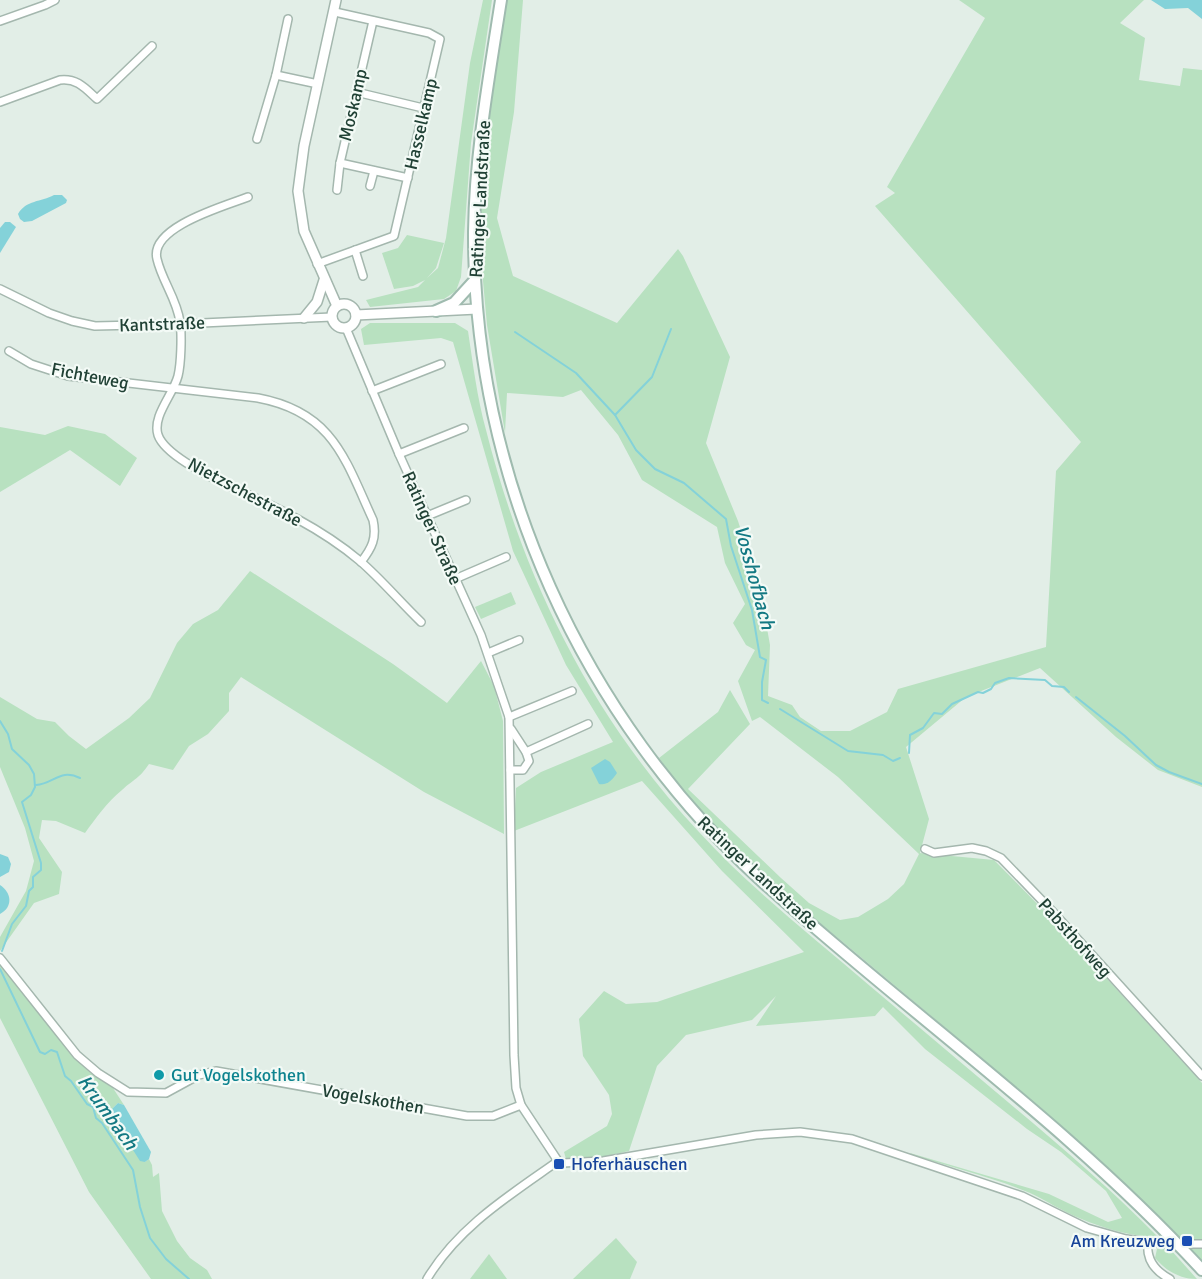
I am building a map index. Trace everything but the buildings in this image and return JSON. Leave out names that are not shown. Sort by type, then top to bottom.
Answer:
[{"type":"main road","name":"Ratinger Landstraße","points":[[501,0],[481,137],[474,230],[477,309],[485,374],[495,425],[540,566],[589,665],[625,723],[658,768],[722,843],[762,882],[1102,1170],[1149,1214],[1202,1270]]},
{"type":"main road","points":[[436,310],[454,303],[475,280]]},
{"type":"street","points":[[0,21],[45,6],[55,0]]},
{"type":"street","points":[[336,0],[304,146],[298,191],[304,231],[337,306]]},
{"type":"street","name":"Hasselkamp","points":[[317,264],[394,237],[440,39],[429,33],[335,12]]},
{"type":"street","points":[[258,139],[276,75],[288,19]]},
{"type":"street","name":"Moskamp","points":[[337,190],[340,163],[373,21]]},
{"type":"street","points":[[0,102],[60,80],[70,79],[77,81],[98,99],[152,46]]},
{"type":"street","points":[[276,75],[318,84]]},
{"type":"street","points":[[356,92],[423,108]]},
{"type":"street","points":[[340,163],[408,178]]},
{"type":"street","points":[[370,186],[374,171]]},
{"type":"street","name":"Nietzschestraße","points":[[248,197],[181,224],[160,240],[156,250],[157,260],[176,302],[181,324],[179,373],[174,389],[157,422],[158,434],[161,441],[171,451],[194,468],[295,517],[361,562],[421,622]]},
{"type":"street","points":[[355,250],[363,276]]},
{"type":"street","points":[[304,318],[316,302],[324,280]]},
{"type":"street","name":"Kantstraße","points":[[0,289],[49,313],[95,326],[332,317]]},
{"type":"street","points":[[342,304],[349,306],[356,315],[354,322],[346,328],[338,327],[332,317],[337,306],[342,304]]},
{"type":"street","points":[[356,315],[477,309]]},
{"type":"street","name":"Ratinger Straße","points":[[346,328],[399,454],[488,652],[509,717],[511,729],[510,863],[514,1054],[516,1089],[520,1105]]},
{"type":"street","name":"Fichteweg","points":[[9,351],[32,364],[68,376],[273,401],[301,412],[321,426],[335,442],[344,456],[373,520],[375,539],[372,548],[361,562]]},
{"type":"street","points":[[372,391],[441,364]]},
{"type":"street","points":[[399,454],[464,428]]},
{"type":"street","points":[[427,516],[466,500]]},
{"type":"street","points":[[455,579],[506,557]]},
{"type":"street","points":[[488,652],[519,640]]},
{"type":"street","points":[[509,717],[572,692]]},
{"type":"street","points":[[510,770],[523,770],[529,761],[526,752],[588,724]]},
{"type":"street","name":"Ratinger Straße","points":[[511,729],[526,752]]},
{"type":"street","name":"Pabsthofweg","points":[[925,849],[934,853],[972,848],[1001,858],[1202,1076]]},
{"type":"street","name":"Vogelskothen","points":[[0,958],[77,1055],[98,1073],[128,1092],[166,1093],[199,1074],[216,1071],[467,1116],[493,1116],[520,1105]]},
{"type":"street","points":[[520,1105],[558,1161],[563,1163],[603,1161],[756,1135],[800,1132],[825,1134],[852,1138],[1022,1196],[1094,1230],[1126,1239],[1164,1244]]},
{"type":"street","points":[[427,1279],[470,1225],[558,1161]]},
{"type":"street","points":[[1148,1243],[1147,1251],[1152,1264],[1158,1272],[1170,1279]]},
{"type":"street","points":[[1189,1244],[1202,1244]]},
{"type":"green space","points":[[483,0],[492,0],[471,143],[461,277],[456,291],[444,299],[370,307],[366,300],[418,287],[425,280],[413,286],[394,289],[382,253],[398,248],[407,235],[444,243],[436,268],[427,278],[438,268],[446,238],[470,63]]},
{"type":"green space","points":[[506,0],[523,0],[514,112],[497,218],[513,276],[617,323],[678,249],[683,256],[730,357],[706,443],[738,521],[760,589],[770,645],[768,696],[792,705],[800,717],[821,731],[850,731],[887,712],[898,689],[1046,647],[1056,471],[1081,442],[875,206],[895,193],[887,187],[985,18],[959,0],[1144,0],[1120,23],[1145,38],[1139,80],[1180,86],[1183,68],[1202,70],[1202,787],[1158,770],[1116,737],[1040,668],[966,697],[906,747],[929,819],[920,853],[994,860],[1059,926],[1202,1083],[1202,1262],[1084,1147],[753,866],[699,812],[659,758],[718,712],[730,690],[750,724],[688,789],[809,903],[840,920],[858,917],[888,899],[904,884],[919,854],[838,777],[760,717],[752,721],[738,681],[755,650],[746,645],[733,623],[745,604],[725,563],[717,527],[642,480],[618,435],[581,390],[563,397],[507,393],[505,433],[487,325],[480,207],[486,142]]},
{"type":"green space","points":[[370,323],[455,323],[468,331],[486,430],[520,540],[542,593],[595,694],[626,742],[661,788],[719,853],[761,893],[1059,1145],[1159,1238],[1128,1234],[1099,1225],[1016,1187],[912,1155],[910,1153],[1049,1194],[1108,1222],[1122,1218],[1106,1191],[1061,1152],[1027,1129],[925,1049],[883,1007],[875,1016],[756,1026],[776,996],[752,1020],[686,1035],[657,1066],[629,1151],[598,1158],[566,1159],[564,1152],[607,1126],[612,1114],[609,1095],[583,1056],[579,1019],[604,991],[626,1004],[657,1002],[804,952],[722,871],[642,781],[514,831],[516,788],[541,772],[613,742],[566,665],[513,551],[453,342],[441,338],[364,345],[361,329]]},
{"type":"green space","points":[[68,426],[105,434],[137,458],[120,486],[70,450],[0,492],[0,427],[45,435]]},
{"type":"green space","points":[[250,571],[393,664],[447,703],[481,661],[494,686],[503,721],[504,834],[424,792],[241,677],[229,693],[229,711],[208,734],[189,746],[173,770],[149,764],[139,776],[111,800],[85,833],[56,821],[42,820],[39,838],[62,872],[59,894],[34,903],[0,951],[0,937],[26,891],[34,861],[25,828],[0,767],[0,697],[37,719],[55,722],[86,749],[129,718],[150,698],[177,643],[193,624],[218,610]]},
{"type":"green space","points":[[511,592],[516,604],[481,619],[475,607]]},
{"type":"green space","points":[[0,963],[72,1056],[94,1076],[111,1085],[124,1105],[118,1103],[112,1109],[145,1162],[149,1159],[153,1177],[159,1173],[162,1211],[177,1241],[190,1258],[207,1270],[212,1279],[151,1279],[89,1192],[0,1018]]},
{"type":"green space","points":[[616,1238],[637,1262],[630,1279],[573,1279]]},
{"type":"green space","points":[[1157,1249],[1170,1249],[1197,1279],[1179,1276],[1164,1267],[1155,1258]]},
{"type":"green space","points":[[489,1254],[507,1279],[470,1279]]},
{"type":"water","points":[[1151,0],[1202,0],[1202,19],[1188,8],[1165,9]]},
{"type":"water","points":[[54,195],[62,195],[67,200],[66,203],[32,221],[24,222],[20,219],[18,214],[25,206]]},
{"type":"water","points":[[5,222],[10,222],[16,227],[0,253],[0,228]]},
{"type":"water","points":[[605,759],[610,762],[617,773],[612,780],[599,784],[591,768]]},
{"type":"water","points":[[0,854],[8,857],[11,864],[9,872],[0,877]]},
{"type":"water","points":[[0,885],[9,896],[9,904],[0,914]]},
{"type":"water","points":[[118,1103],[124,1105],[151,1152],[149,1159],[145,1162],[140,1161],[112,1117],[112,1109]]},
{"type":"waterway","points":[[615,415],[652,377],[671,329]]},
{"type":"waterway","name":"Vosshofbach","points":[[515,332],[576,373],[615,415],[636,450],[655,469],[684,483],[726,519],[731,546],[752,610],[760,657],[766,660],[762,700],[768,703]]},
{"type":"waterway","name":"Vosshofbach","points":[[909,753],[910,735],[923,728],[934,713],[942,714],[952,704],[978,692],[983,693],[991,689],[995,683],[1009,678],[1045,680],[1052,686],[1064,687],[1069,692]]},
{"type":"waterway","name":"Vosshofbach","points":[[1076,697],[1125,736],[1156,765],[1202,784]]},
{"type":"waterway","name":"Vosshofbach","points":[[780,709],[848,751],[883,755],[893,761],[900,758]]},
{"type":"waterway","name":"Krumbach","points":[[0,721],[8,734],[12,749],[29,765],[34,774],[35,787],[31,795],[22,802],[41,863],[41,870],[33,877],[33,887],[29,891],[26,906],[12,924],[2,951]]},
{"type":"waterway","points":[[36,785],[67,775],[80,778]]},
{"type":"waterway","name":"Krumbach","points":[[0,969],[40,1052],[45,1054],[51,1050],[57,1052],[65,1076],[87,1104],[93,1107],[96,1118],[102,1123],[133,1170],[140,1207],[150,1238],[166,1259],[189,1279]]},
{"type":"place","name":"Gut Vogelskothen","points":[[159,1075]]},
{"type":"place","name":"Hoferhäuschen","points":[[559,1164]]},
{"type":"place","name":"Am Kreuzweg","points":[[1187,1241]]}]
